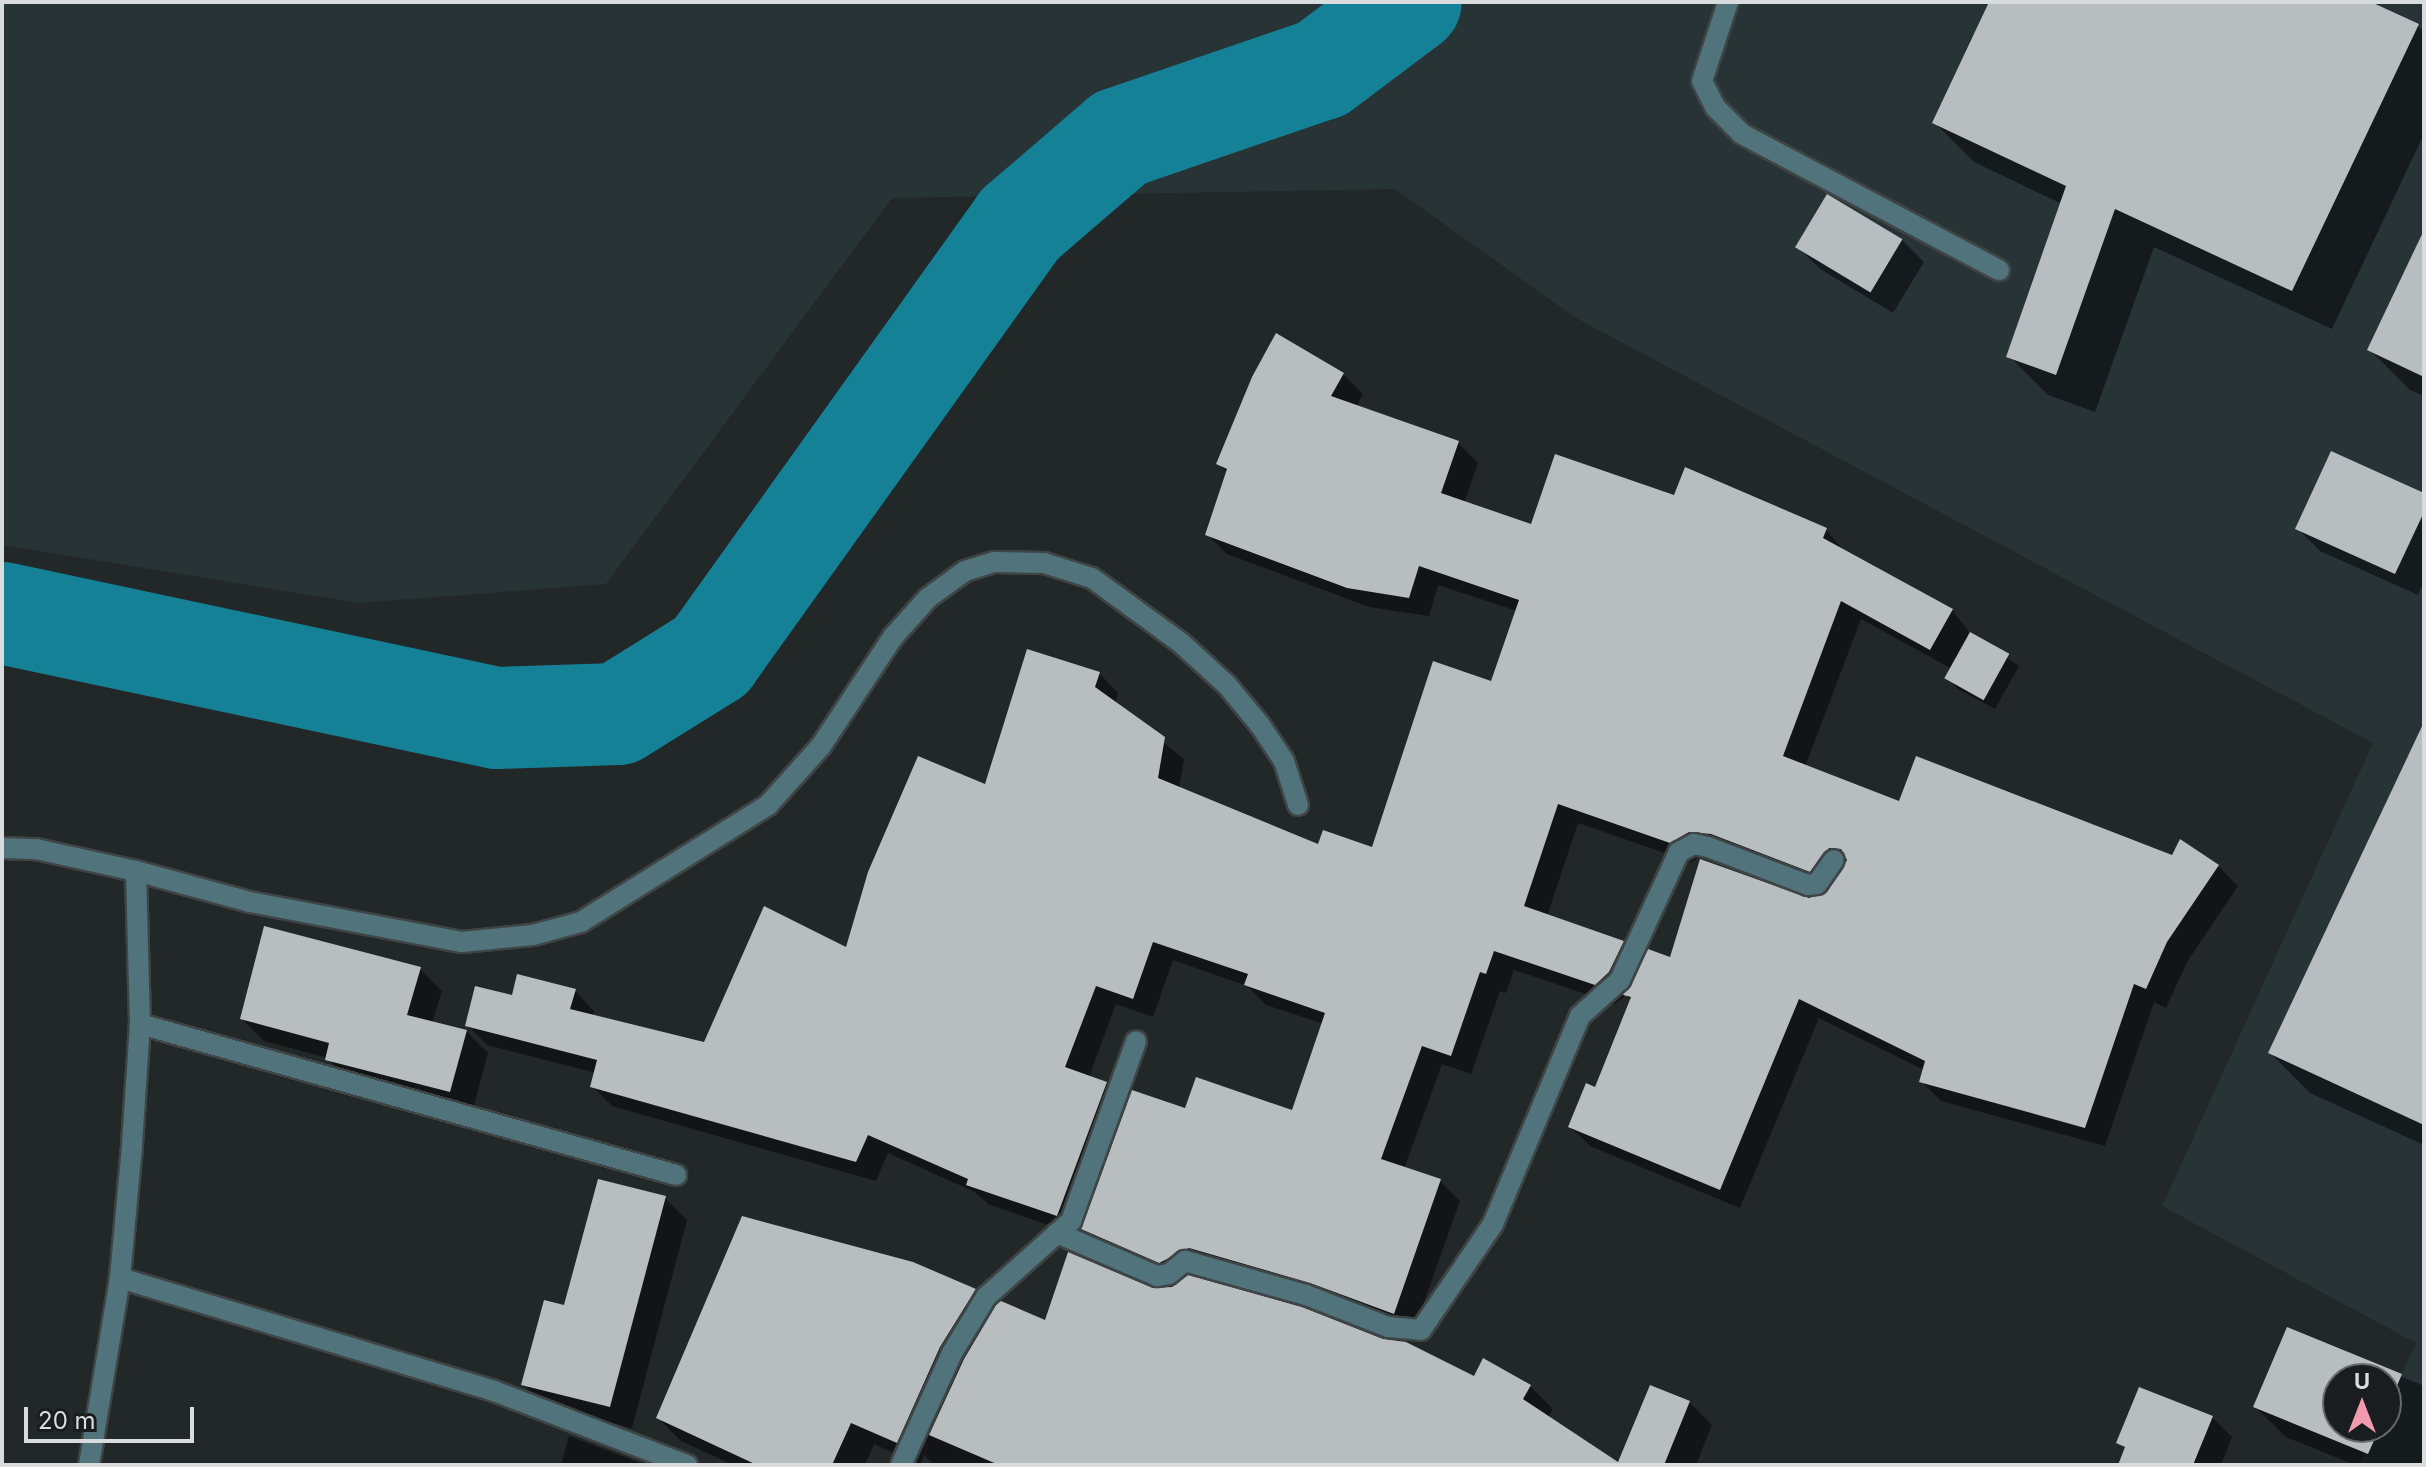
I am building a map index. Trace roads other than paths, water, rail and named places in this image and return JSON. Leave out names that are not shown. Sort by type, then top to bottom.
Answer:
[{"type":"street","points":[[1728,2],[1702,81],[1715,107],[1742,134],[1999,270]]},
{"type":"street","points":[[2,848],[36,849],[136,871],[250,902],[462,942],[533,935],[581,922],[768,805],[821,746],[893,637],[928,598],[965,571],[995,562],[1044,563],[1092,578],[1181,643],[1227,685],[1260,725],[1284,761],[1298,805]]},
{"type":"street","points":[[1057,1233],[1157,1276],[1185,1261],[1306,1295],[1388,1327],[1421,1330],[1493,1224],[1580,1016],[1620,980],[1679,852],[1694,844],[1708,847],[1808,885],[1817,884],[1834,860]]},
{"type":"street","points":[[89,1465],[120,1278],[140,1024],[136,871]]},
{"type":"street","points":[[140,1024],[676,1175]]},
{"type":"street","points":[[901,1465],[952,1353],[986,1297],[1071,1221],[1136,1041]]},
{"type":"street","points":[[120,1278],[494,1391],[687,1465]]},
{"type":"waterway","points":[[2,613],[497,718],[618,714],[711,656],[1020,224],[1120,138],[1322,69],[1411,2]]}]
